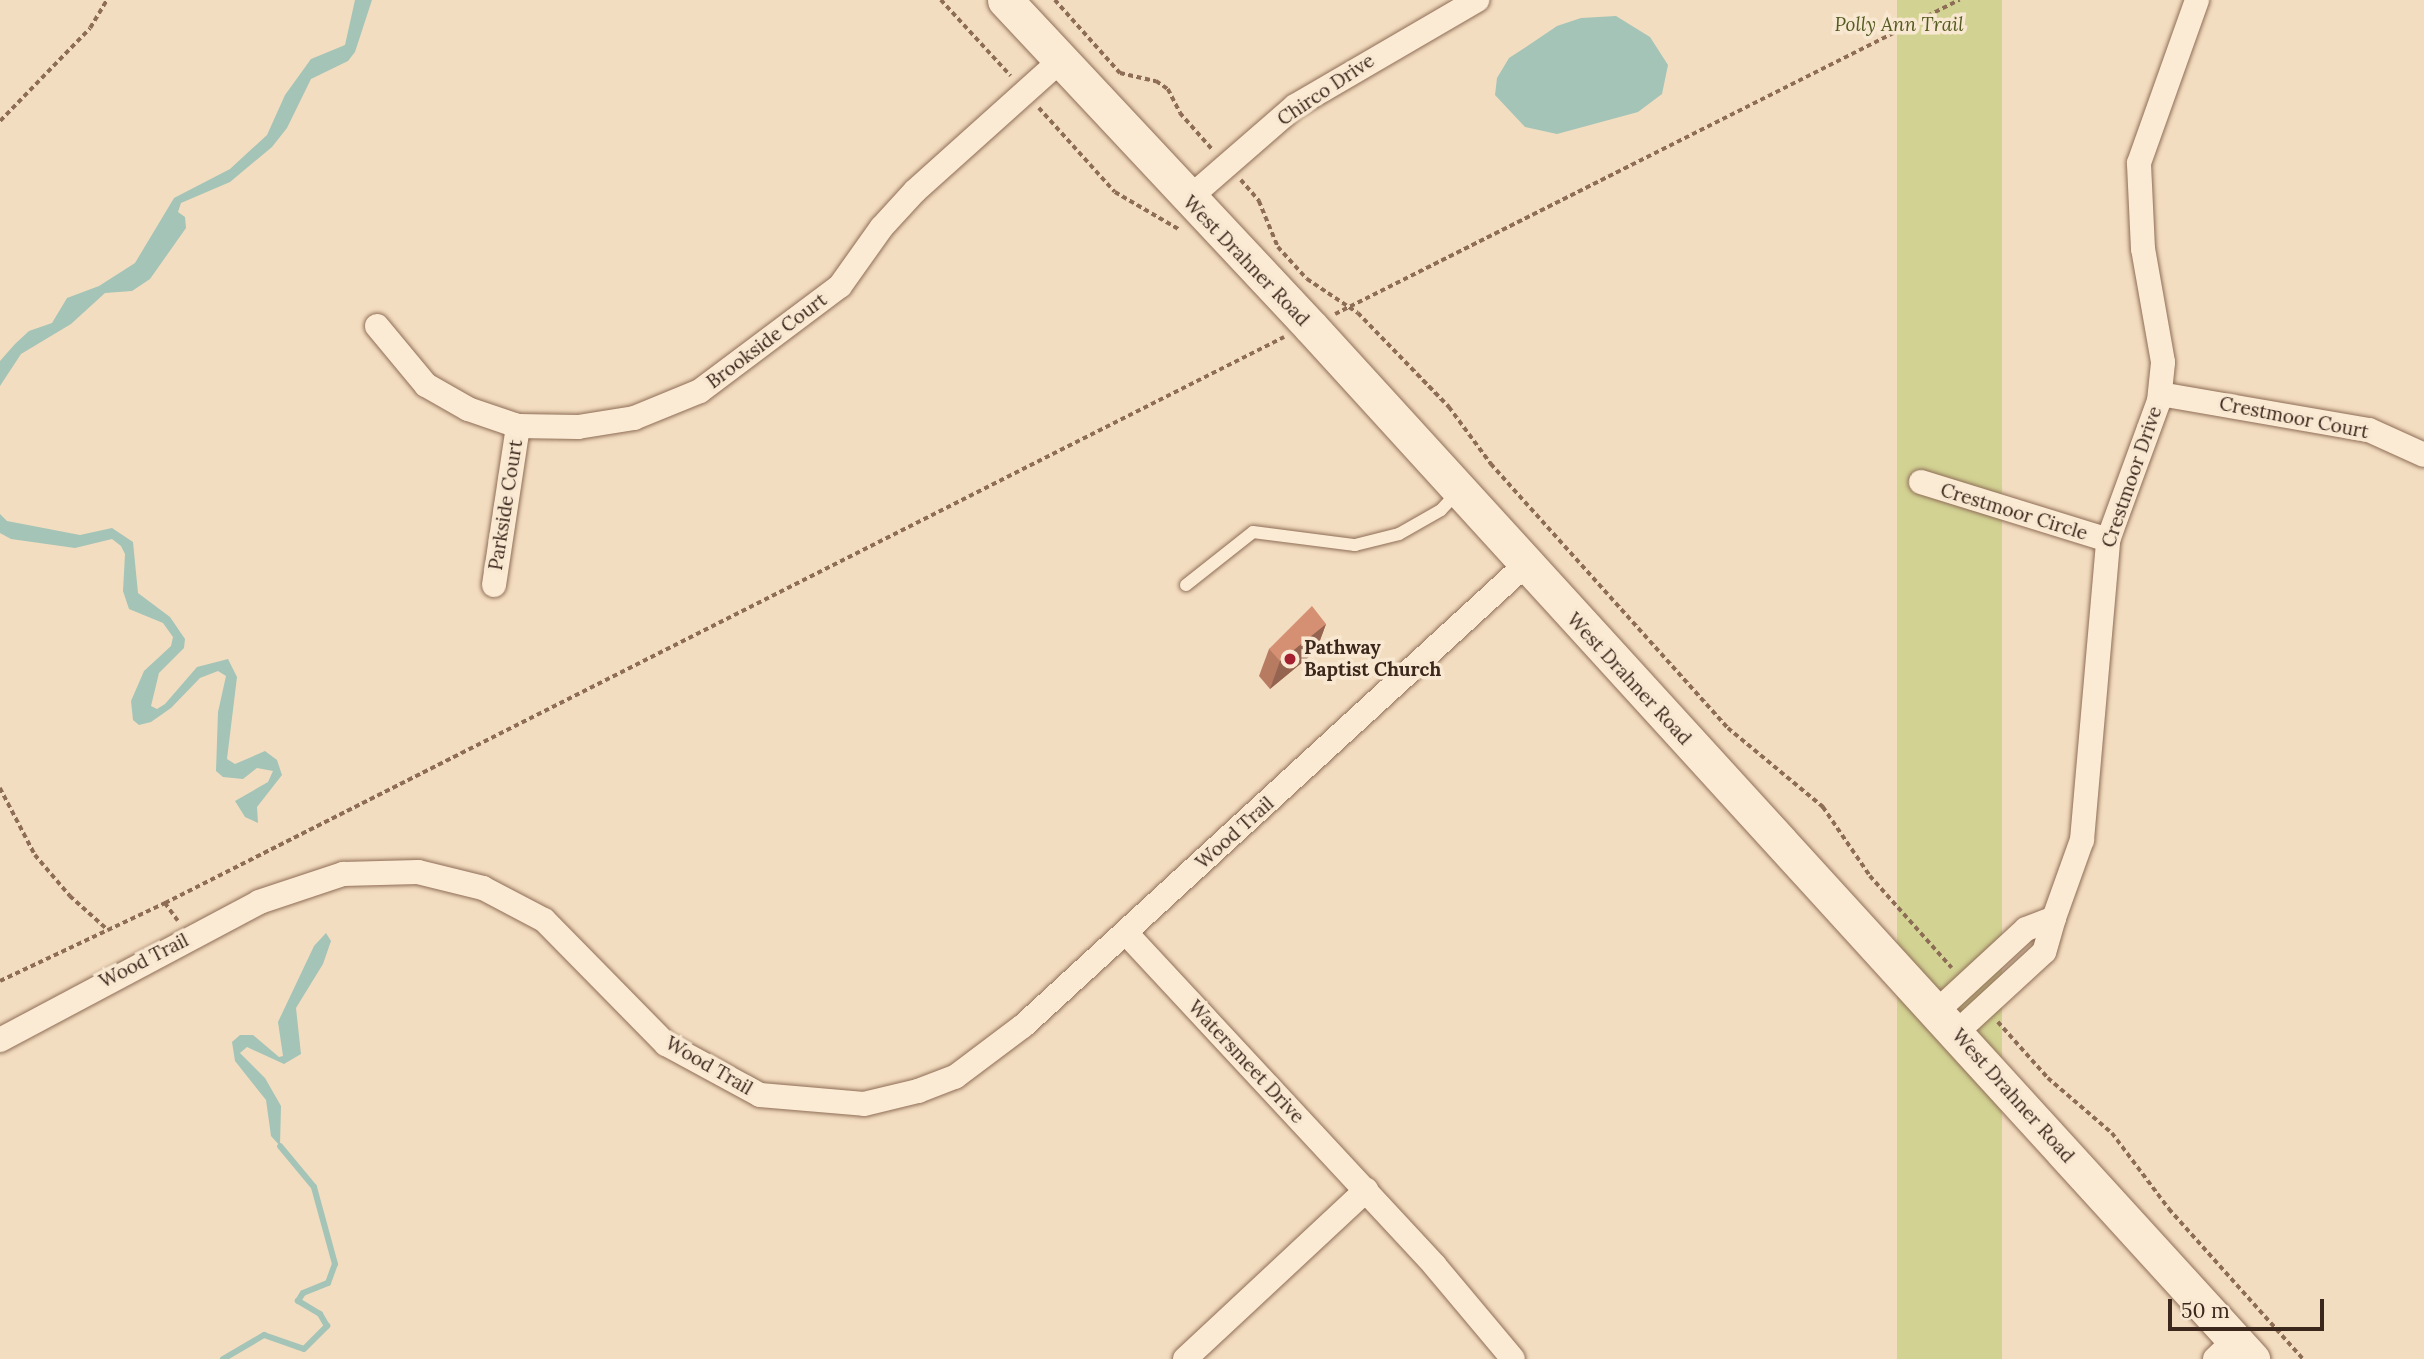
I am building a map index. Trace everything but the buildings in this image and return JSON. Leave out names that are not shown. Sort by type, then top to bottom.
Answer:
[{"type":"street","name":"West Drahner Road","points":[[1005,0],[1187,200],[1296,326],[1458,491],[1946,1023],[2240,1355]]},
{"type":"street","name":"Chirco Drive","points":[[1187,200],[1295,106],[1477,0]]},
{"type":"street","name":"Crestmoor Drive","points":[[1946,1023],[1985,1007],[2044,952],[2082,840],[2108,540],[2160,394],[2162,362],[2143,249],[2139,163],[2197,0]]},
{"type":"street","name":"Brookside Court","points":[[377,326],[426,385],[468,409],[518,426],[578,427],[634,418],[700,391],[840,286],[882,227],[915,191],[1060,61]]},
{"type":"street","name":"Crestmoor Court","points":[[2160,394],[2369,430],[2424,455]]},
{"type":"street","name":"Parkside Court","points":[[494,585],[518,426]]},
{"type":"street","name":"Crestmoor Circle","points":[[1921,482],[2108,540]]},
{"type":"street","name":"Wood Trail","points":[[0,1040],[259,902],[342,874],[418,873],[482,888],[544,920],[572,944],[637,1018],[666,1044],[760,1095],[864,1104],[918,1091],[966,1070],[1023,1026],[1525,565]]},
{"type":"street","points":[[1946,1023],[1971,980],[2026,929],[2054,918]]},
{"type":"street","name":"Watersmeet Drive","points":[[1126,933],[1366,1190],[1513,1359]]},
{"type":"street","points":[[1185,1359],[1366,1190]]},
{"type":"lane","points":[[1186,585],[1253,532],[1355,545],[1399,534],[1441,510],[1458,491]]},
{"type":"path","points":[[0,121],[90,28],[107,0]]},
{"type":"path","points":[[941,0],[1115,192],[1187,234]]},
{"type":"path","points":[[1055,0],[1120,73],[1156,81],[1168,89],[1180,113],[1259,201],[1278,247],[1307,279],[1345,309],[1358,313],[1449,407],[1491,464],[1728,727],[1823,807],[1870,876],[1943,962],[1971,980]]},
{"type":"path","points":[[0,981],[108,930],[1290,335],[1296,326],[1345,309],[1959,0]]},
{"type":"path","points":[[0,788],[35,855],[70,896],[108,930]]},
{"type":"path","points":[[1985,1007],[2048,1078],[2102,1122],[2169,1209],[2303,1359]]},
{"type":"green space","name":"Polly Ann Trail","points":[[1897,0],[2002,0],[2002,1359],[1897,1359]]},
{"type":"shaded area","points":[[355,0],[372,0],[355,52],[348,61],[311,79],[287,128],[272,147],[230,182],[181,203],[178,212],[185,217],[186,228],[150,279],[132,291],[105,293],[71,324],[21,354],[0,386],[0,361],[15,344],[29,331],[52,323],[67,298],[99,286],[135,263],[174,198],[230,169],[267,135],[285,95],[311,59],[345,45]]},
{"type":"shaded area","points":[[1616,16],[1650,37],[1668,65],[1662,94],[1638,112],[1557,134],[1525,127],[1495,95],[1497,78],[1509,58],[1557,26],[1581,18]]},
{"type":"shaded area","points":[[0,514],[7,521],[80,535],[112,528],[133,542],[138,593],[170,617],[185,639],[184,648],[159,673],[151,706],[157,709],[165,704],[197,667],[228,659],[237,677],[227,759],[235,764],[265,751],[277,760],[282,775],[257,807],[258,823],[245,817],[235,801],[268,782],[273,771],[257,768],[243,779],[223,777],[216,771],[218,712],[226,676],[218,671],[200,678],[171,708],[151,722],[139,725],[133,720],[131,701],[144,671],[171,646],[173,637],[163,623],[129,609],[123,591],[125,554],[121,546],[112,539],[75,548],[11,539],[0,533]]},
{"type":"shaded area","points":[[326,933],[331,941],[323,964],[296,1008],[301,1054],[284,1064],[247,1047],[240,1053],[265,1078],[281,1106],[280,1146],[271,1136],[266,1100],[235,1061],[232,1042],[240,1035],[253,1035],[279,1057],[283,1056],[278,1022],[314,946]]},
{"type":"waterway","points":[[223,1359],[264,1335],[304,1349],[327,1326],[320,1314],[298,1301],[303,1293],[328,1283],[335,1264],[314,1187],[280,1146]]},
{"type":"place","name":"Pathway Baptist Church","points":[[1290,659]]}]
